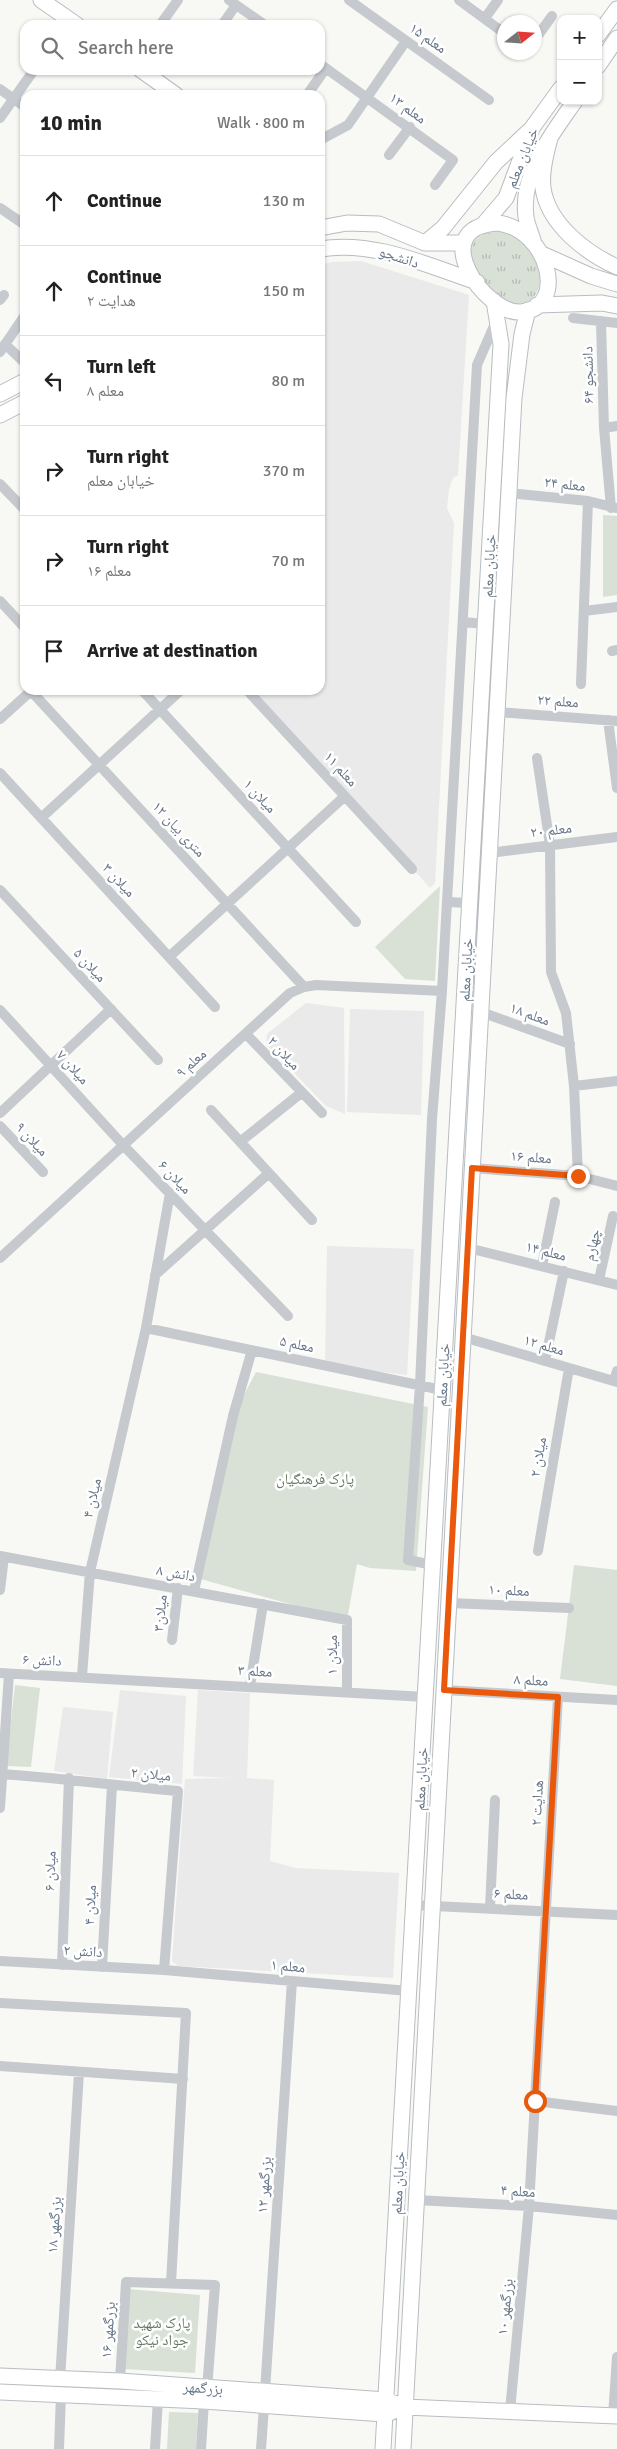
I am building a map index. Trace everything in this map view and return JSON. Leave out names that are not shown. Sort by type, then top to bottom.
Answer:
[{"type":"main road","points":[[41,0],[67,20]]},
{"type":"main road","points":[[602,30],[617,9]]},
{"type":"main road","points":[[602,60],[617,38]]},
{"type":"main road","points":[[148,75],[169,90]]},
{"type":"main road","name":"خیابان معلم","points":[[482,226],[506,198],[532,128],[557,94]]},
{"type":"main road","name":"خیابان معلم","points":[[534,241],[526,217],[529,185],[536,160],[572,105]]},
{"type":"main road","points":[[425,243],[444,228],[496,162],[532,128]]},
{"type":"main road","points":[[550,138],[544,166],[543,188],[551,210],[571,236],[598,259],[617,268]]},
{"type":"main road","name":"دانشجو","points":[[325,227],[347,223],[379,224],[425,243],[464,243]]},
{"type":"main road","points":[[498,223],[522,231],[534,241],[542,254],[548,274],[548,288],[544,298],[533,307],[524,312],[510,312],[494,301],[464,265],[462,257],[464,243],[471,233],[482,226],[498,223]]},
{"type":"main road","name":"دانشجو","points":[[325,248],[347,245],[372,248],[477,282]]},
{"type":"main road","points":[[533,307],[610,304],[612,282],[542,254]]},
{"type":"main road","name":"خیابان معلم","points":[[383,2449],[501,344],[494,301]]},
{"type":"main road","name":"خیابان معلم","points":[[403,2449],[514,398],[522,334],[533,307]]},
{"type":"main road","points":[[0,394],[20,384]]},
{"type":"main road","points":[[498,396],[509,395],[514,398]]},
{"type":"main road","points":[[0,415],[20,405]]},
{"type":"main road","points":[[476,790],[492,791]]},
{"type":"main road","points":[[0,2392],[1,2376]]},
{"type":"main road","name":"بزرگمهر","points":[[1,2376],[61,2387],[158,2399],[206,2395]]},
{"type":"main road","name":"بزرگمهر","points":[[0,2392],[120,2381],[206,2395],[385,2408],[405,2407],[615,2416]]},
{"type":"street","points":[[164,20],[178,0]]},
{"type":"street","name":"معلم ۱۵","points":[[348,0],[489,100]]},
{"type":"street","points":[[459,0],[497,27]]},
{"type":"street","points":[[485,18],[498,0]]},
{"type":"street","points":[[224,20],[233,3],[258,20]]},
{"type":"street","points":[[542,30],[552,16]]},
{"type":"street","points":[[325,137],[348,125],[406,41]]},
{"type":"street","name":"معلم ۱۳","points":[[325,67],[410,127],[453,160],[435,186]]},
{"type":"street","points":[[20,90],[31,75]]},
{"type":"street","points":[[310,90],[318,75]]},
{"type":"street","points":[[0,89],[20,103]]},
{"type":"street","points":[[0,118],[20,90]]},
{"type":"street","points":[[389,155],[410,127]]},
{"type":"street","points":[[0,208],[20,222]]},
{"type":"street","points":[[433,1565],[408,1560],[420,1385],[432,1118],[442,991],[477,365],[497,318]]},
{"type":"street","points":[[573,318],[617,323]]},
{"type":"street","points":[[20,322],[3,348],[20,360]]},
{"type":"street","name":"دانشجو ۶۴","points":[[601,322],[604,428],[614,508]]},
{"type":"street","points":[[604,428],[617,426]]},
{"type":"street","points":[[0,484],[20,505]]},
{"type":"street","name":"معلم ۲۴","points":[[509,493],[588,501],[614,508]]},
{"type":"street","points":[[581,684],[588,501]]},
{"type":"street","points":[[0,601],[20,623]]},
{"type":"street","points":[[584,611],[617,607]]},
{"type":"street","points":[[462,622],[485,624]]},
{"type":"street","points":[[0,719],[26,695]]},
{"type":"street","name":"۱۲ متری بیان","points":[[36,695],[304,987]]},
{"type":"street","name":"میلان ۱","points":[[146,695],[356,922]]},
{"type":"street","points":[[41,818],[176,695]]},
{"type":"street","name":"معلم ۱۱","points":[[252,695],[412,869]]},
{"type":"street","name":"معلم ۲۲","points":[[497,712],[612,720]]},
{"type":"street","points":[[612,720],[617,788]]},
{"type":"street","points":[[538,758],[550,846],[551,972],[566,1013],[574,1086],[578,1176]]},
{"type":"street","name":"میلان ۳","points":[[0,773],[215,1007]]},
{"type":"street","points":[[170,957],[345,796]]},
{"type":"street","name":"معلم ۲۰","points":[[489,853],[617,837]]},
{"type":"street","name":"میلان ۵","points":[[0,890],[158,1060]]},
{"type":"street","points":[[447,902],[470,903]]},
{"type":"street","name":"معلم ۹","points":[[0,1258],[290,993],[304,987],[316,985],[442,991]]},
{"type":"street","points":[[0,1113],[111,1009]]},
{"type":"street","name":"میلان ۷","points":[[0,1010],[124,1145]]},
{"type":"street","name":"معلم ۱۸","points":[[481,1012],[570,1044]]},
{"type":"street","name":"میلان ۲","points":[[246,1034],[301,1093]]},
{"type":"street","points":[[574,1086],[617,1081]]},
{"type":"street","points":[[240,1142],[301,1093],[322,1113]]},
{"type":"street","points":[[211,1110],[312,1220]]},
{"type":"street","name":"میلان ۹","points":[[0,1126],[43,1172]]},
{"type":"street","name":"میلان ۶","points":[[124,1145],[206,1230]]},
{"type":"street","name":"معلم ۱۶","points":[[472,1168],[578,1176],[617,1186]]},
{"type":"street","points":[[155,1275],[268,1174]]},
{"type":"street","name":"میلان ۴","points":[[82,1676],[90,1572],[146,1328],[170,1193]]},
{"type":"street","points":[[542,1266],[555,1202]]},
{"type":"street","name":"چهارم","points":[[599,1280],[613,1216]]},
{"type":"street","points":[[206,1230],[288,1316]]},
{"type":"street","name":"معلم ۱۴","points":[[468,1248],[617,1285]]},
{"type":"street","points":[[545,1361],[564,1271]]},
{"type":"street","name":"معلم ۵","points":[[146,1328],[442,1390]]},
{"type":"street","name":"معلم ۱۲","points":[[463,1337],[568,1368],[616,1378]]},
{"type":"street","points":[[194,1592],[233,1416],[252,1350]]},
{"type":"street","name":"میلان ۲","points":[[538,1551],[568,1368]]},
{"type":"street","points":[[0,1590],[2,1556]]},
{"type":"street","name":"دانش ۸","points":[[2,1556],[347,1620]]},
{"type":"street","name":"میلان۳","points":[[172,1640],[178,1588]]},
{"type":"street","name":"معلم ۱۰","points":[[449,1603],[569,1608]]},
{"type":"street","points":[[250,1686],[263,1604]]},
{"type":"street","name":"میلان ۱","points":[[347,1620],[347,1691]]},
{"type":"street","points":[[0,1808],[5,1673]]},
{"type":"street","name":"دانش ۶","points":[[5,1673],[82,1676]]},
{"type":"street","name":"معلم ۳","points":[[82,1676],[425,1697]]},
{"type":"street","name":"معلم ۸","points":[[444,1690],[617,1700]]},
{"type":"street","name":"هدایت ۲","points":[[535,2101],[558,1697]]},
{"type":"street","name":"میلان ۲","points":[[2,1774],[69,1778],[112,1785],[178,1791],[164,1970]]},
{"type":"street","name":"میلان ۶","points":[[62,1965],[69,1778]]},
{"type":"street","name":"میلان ۴","points":[[102,1967],[112,1785]]},
{"type":"street","points":[[490,1908],[495,1800]]},
{"type":"street","name":"معلم ۶","points":[[414,1905],[617,1915]]},
{"type":"street","name":"دانش ۲","points":[[0,1962],[164,1970]]},
{"type":"street","name":"معلم ۱","points":[[164,1970],[409,1991]]},
{"type":"street","name":"بزرگمهر ۱۲","points":[[261,2449],[292,1981]]},
{"type":"street","points":[[0,2003],[186,2013],[171,2284],[215,2285],[201,2449]]},
{"type":"street","points":[[0,2066],[183,2079]]},
{"type":"street","name":"بزرگمهر ۱۸","points":[[59,2449],[79,2072]]},
{"type":"street","points":[[535,2101],[617,2111]]},
{"type":"street","name":"بزرگمهر ۱۰","points":[[510,2412],[530,2206],[535,2101]]},
{"type":"street","name":"معلم ۴","points":[[416,2200],[530,2206],[617,2215]]},
{"type":"street","name":"بزرگمهر ۱۶","points":[[120,2381],[127,2281],[171,2284]]},
{"type":"street","points":[[615,2416],[617,2357]]},
{"type":"street","points":[[155,2449],[158,2399]]},
{"type":"shaded area","points":[[361,261],[469,295],[458,475],[453,478],[449,489],[447,508],[454,523],[435,883],[430,888],[308,751],[252,695],[325,695],[325,264]]},
{"type":"shaded area","points":[[306,1003],[344,1008],[345,1114],[326,1106],[266,1044],[267,1034]]},
{"type":"shaded area","points":[[350,1009],[424,1011],[421,1115],[347,1112]]},
{"type":"shaded area","points":[[327,1246],[414,1249],[407,1375],[325,1365]]},
{"type":"shaded area","points":[[120,1690],[186,1696],[182,1784],[109,1777]]},
{"type":"shaded area","points":[[198,1690],[250,1693],[247,1778],[274,1780],[270,1861],[295,1868],[399,1873],[393,1978],[178,1966],[172,1961],[185,1779],[232,1778],[193,1776]]},
{"type":"shaded area","points":[[63,1707],[113,1712],[107,1779],[54,1771]]},
{"type":"green space","points":[[497,231],[519,239],[533,252],[540,268],[540,284],[534,297],[524,304],[510,303],[493,291],[480,276],[473,262],[469,248],[474,241],[480,236]]},
{"type":"green space","points":[[603,515],[617,516],[617,595],[603,597]]},
{"type":"green space","points":[[440,886],[435,981],[405,979],[375,947]]},
{"type":"green space","name":"پارک فرهنگیان","points":[[256,1372],[428,1407],[416,1571],[370,1568],[357,1564],[347,1620],[197,1578],[233,1416]]},
{"type":"green space","points":[[574,1565],[617,1570],[617,1686],[560,1679]]},
{"type":"green space","points":[[15,1685],[40,1688],[31,1767],[6,1766]]},
{"type":"green space","name":"پارک شهید جواد نیکو","points":[[128,2289],[200,2295],[195,2373],[124,2369]]},
{"type":"green space","points":[[169,2412],[198,2413],[196,2449],[167,2449]]},
{"type":"route","points":[[535,2101],[558,1697],[444,1690],[472,1168],[578,1176]]}]
